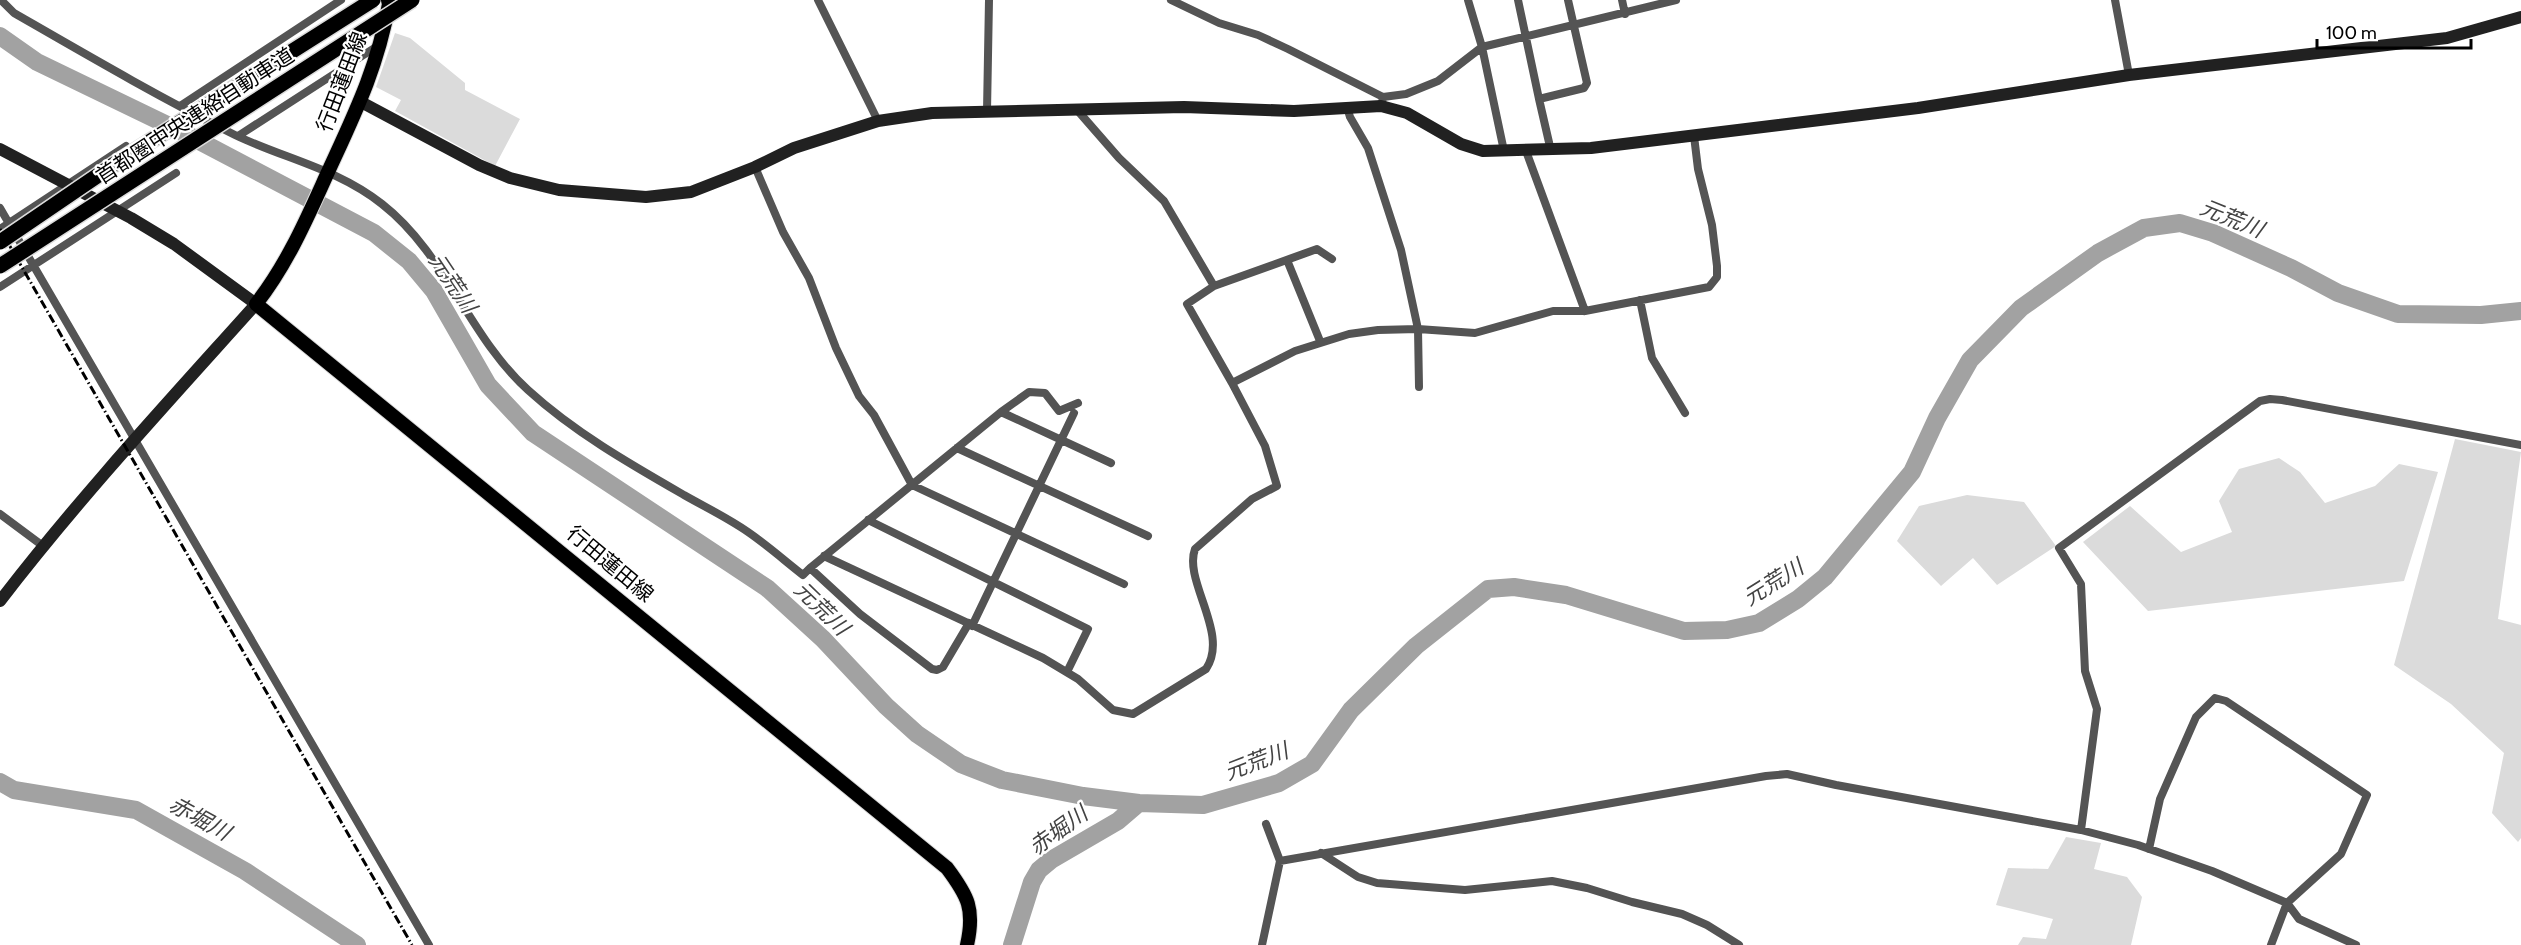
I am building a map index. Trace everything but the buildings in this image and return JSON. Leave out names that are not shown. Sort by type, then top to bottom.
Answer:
[{"type":"highway","name":"首都圏中央連絡自動車道","points":[[0,242],[119,161],[373,0]]},
{"type":"highway","name":"首都圏中央連絡自動車道","points":[[0,266],[412,0]]},
{"type":"main road","name":"行田蓮田線","points":[[388,0],[382,43],[362,102],[307,220],[277,277],[256,304],[946,868],[963,890],[970,906],[972,925],[967,945]]},
{"type":"street","points":[[1,0],[14,13],[127,79],[238,136],[327,174],[383,205],[417,239],[440,269],[503,363],[527,389],[551,410],[624,461],[748,532],[803,575],[1001,412],[1029,392],[1045,393],[1059,411],[1078,403]]},
{"type":"street","points":[[180,106],[341,0]]},
{"type":"street","points":[[818,0],[878,121]]},
{"type":"street","points":[[987,111],[989,0]]},
{"type":"street","points":[[1171,0],[1219,23],[1258,35],[1382,102],[1407,112],[1473,148],[1483,151],[1551,151],[1591,148],[1918,108],[2128,75],[2447,38],[2521,17]]},
{"type":"street","points":[[1468,0],[1482,47],[1504,151]]},
{"type":"street","points":[[1518,0],[1551,151]]},
{"type":"street","points":[[1539,99],[1586,86],[1587,79],[1568,0]]},
{"type":"street","points":[[1622,0],[1625,14]]},
{"type":"street","points":[[362,102],[479,165],[510,178],[559,190],[610,196],[667,196],[691,192],[755,167],[794,148],[878,121],[932,113],[1184,107],[1294,111],[1382,102],[1438,81],[1482,47],[1676,0]]},
{"type":"street","points":[[2115,0],[2128,75]]},
{"type":"street","points":[[238,136],[382,43]]},
{"type":"street","points":[[1347,107],[1350,117],[1368,148],[1401,250],[1418,329],[1419,387]]},
{"type":"street","points":[[1078,111],[1119,158],[1164,201],[1214,286]]},
{"type":"street","points":[[1232,383],[1320,341],[1377,330],[1418,329],[1475,333],[1553,311],[1585,311],[1709,287],[1717,277],[1712,225],[1698,169],[1694,136]]},
{"type":"street","points":[[0,229],[126,146]]},
{"type":"street","points":[[0,149],[117,210],[174,244],[256,304],[135,438],[43,546],[0,601]]},
{"type":"street","points":[[1526,151],[1585,311]]},
{"type":"street","points":[[755,167],[783,232],[809,278],[836,348],[859,396],[874,415],[912,485],[1124,585]]},
{"type":"street","points":[[0,287],[176,173]]},
{"type":"street","points":[[0,208],[429,945]]},
{"type":"street","points":[[824,556],[1043,658],[1078,679],[1113,710],[1133,714],[1206,669],[1210,663],[1213,644],[1195,572],[1193,561],[1195,549],[1252,499],[1275,488],[1277,482],[1265,446],[1186,304],[1214,286],[1317,249],[1332,259]]},
{"type":"street","points":[[1287,260],[1320,341]]},
{"type":"street","points":[[1640,300],[1652,358],[1685,413]]},
{"type":"street","points":[[2081,830],[2097,709],[2085,671],[2080,584],[2059,548],[2260,401],[2270,399],[2521,445]]},
{"type":"street","points":[[1001,412],[1112,463]]},
{"type":"street","points":[[810,568],[860,614],[932,669],[937,670],[943,667],[970,625],[992,583],[1074,413]]},
{"type":"street","points":[[957,448],[1148,536]]},
{"type":"street","points":[[0,513],[43,546]]},
{"type":"street","points":[[868,520],[1088,629],[1067,672]]},
{"type":"street","points":[[2150,849],[2160,799],[2196,717],[2215,698],[2226,701],[2367,795],[2341,854],[2287,903],[2271,945]]},
{"type":"street","points":[[1280,861],[1754,777],[1788,774],[2081,830],[2150,849],[2212,871],[2287,903],[2300,919],[2356,945]]},
{"type":"street","points":[[1262,945],[1280,861],[1266,824]]},
{"type":"street","points":[[1321,853],[1358,877],[1377,883],[1465,890],[1552,881],[1587,888],[1682,914],[1707,925],[1739,945]]},
{"type":"shaded area","points":[[395,33],[410,38],[465,83],[465,90],[520,119],[495,166],[395,111],[401,100],[376,87]]},
{"type":"shaded area","points":[[2455,439],[2521,452],[2498,619],[2521,625],[2521,838],[2518,842],[2492,813],[2504,753],[2451,704],[2394,665]]},
{"type":"shaded area","points":[[2279,458],[2300,472],[2325,503],[2375,486],[2399,464],[2438,472],[2404,581],[2148,611],[2083,542],[2130,506],[2181,552],[2232,532],[2219,501],[2239,469]]},
{"type":"shaded area","points":[[1967,495],[2024,502],[2056,546],[1997,585],[1973,558],[1941,586],[1897,541],[1919,506]]},
{"type":"shaded area","points":[[2066,837],[2101,843],[2094,869],[2127,877],[2142,897],[2131,945],[2018,945],[2023,937],[2046,939],[2053,919],[1996,905],[2008,868],[2048,869]]},
{"type":"waterway","name":"元荒川","points":[[0,36],[37,62],[184,133],[374,233],[409,261],[434,291],[488,385],[533,433],[767,588],[823,639],[886,706],[917,734],[961,764],[1002,780],[1083,796],[1139,803],[1203,805],[1279,783],[1312,764],[1351,710],[1416,646],[1488,589],[1514,587],[1566,595],[1684,631],[1727,630],[1759,623],[1798,599],[1825,577],[1912,472],[1937,418],[1970,360],[2021,308],[2098,253],[2144,228],[2180,223],[2213,233],[2291,268],[2338,293],[2398,314],[2481,315],[2521,311]]},
{"type":"waterway","name":"赤堀川","points":[[0,782],[14,790],[136,810],[245,871],[357,945]]},
{"type":"waterway","name":"赤堀川","points":[[1012,945],[1032,882],[1039,870],[1051,860],[1118,821],[1139,803]]},
{"type":"railway","points":[[0,229],[412,945]]}]
